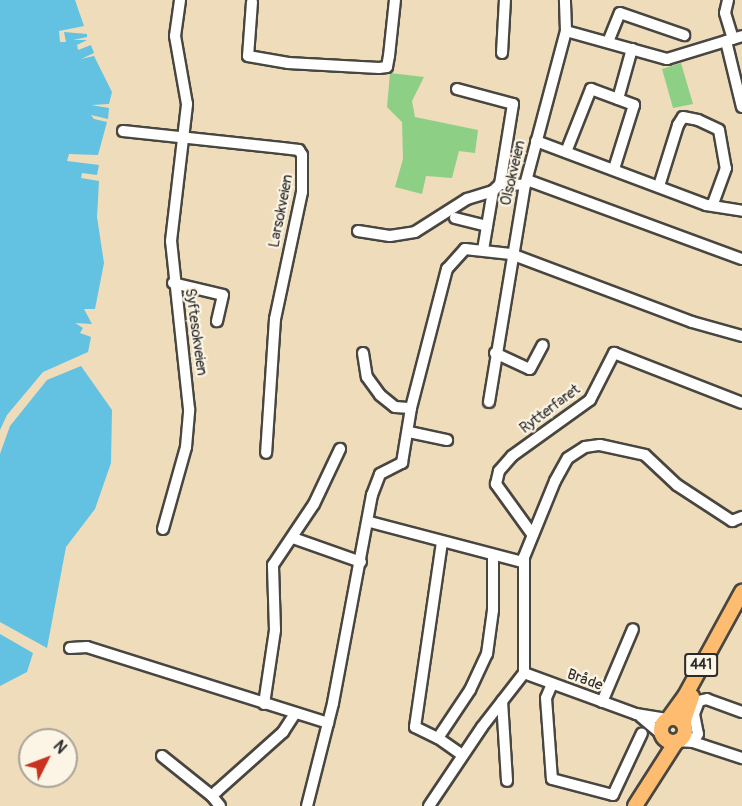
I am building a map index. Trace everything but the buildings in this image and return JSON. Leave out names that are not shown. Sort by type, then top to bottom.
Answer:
[{"type":"main road","name":"441","points":[[668,718],[685,696],[738,603]]},
{"type":"main road","name":"441","points":[[633,806],[677,736],[688,704],[738,603]]},
{"type":"main road","points":[[668,718],[677,736]]},
{"type":"street","name":"Syftesokveien","points":[[164,529],[178,483],[189,423],[189,392],[173,284],[171,241],[187,104],[175,36],[180,0]]},
{"type":"street","points":[[252,2],[248,56],[288,63],[387,68],[395,0]]},
{"type":"street","points":[[502,53],[505,0]]},
{"type":"street","name":"Olsokveien","points":[[489,402],[495,353],[514,261],[511,254],[536,141],[566,31],[565,0]]},
{"type":"street","points":[[728,0],[725,13],[734,39],[742,107]]},
{"type":"street","points":[[608,42],[620,13],[684,35]]},
{"type":"street","points":[[566,31],[664,58],[679,56],[734,39]]},
{"type":"street","points":[[618,99],[632,49]]},
{"type":"street","points":[[457,89],[513,104],[483,250]]},
{"type":"street","points":[[566,152],[589,90],[618,99],[634,105],[614,169]]},
{"type":"street","points":[[659,186],[678,125],[683,117],[698,120],[719,130],[723,149],[726,168],[713,203]]},
{"type":"street","name":"Larsokveien","points":[[123,131],[299,150],[304,161],[302,192],[275,319],[266,453]]},
{"type":"street","points":[[536,141],[706,205],[713,203],[742,211]]},
{"type":"street","points":[[358,231],[390,236],[415,232],[467,200],[496,187],[526,183],[742,259]]},
{"type":"street","points":[[455,218],[487,226]]},
{"type":"street","points":[[307,806],[328,723],[380,474],[402,463],[409,432],[411,408],[447,269],[465,249],[511,254],[692,322],[742,336]]},
{"type":"street","points":[[173,284],[223,296],[217,321]]},
{"type":"street","points":[[495,353],[531,369],[544,345]]},
{"type":"street","points":[[363,353],[367,377],[380,395],[395,408],[411,408]]},
{"type":"street","name":"Rytterfaret","points":[[532,534],[496,484],[499,471],[517,452],[590,400],[614,353],[742,403]]},
{"type":"street","points":[[409,432],[447,440]]},
{"type":"street","points":[[429,806],[462,755],[524,673],[523,562],[532,534],[568,458],[585,447],[600,445],[645,455],[677,485],[732,521],[742,516]]},
{"type":"street","points":[[264,704],[275,630],[271,572],[293,538],[340,449]]},
{"type":"street","points":[[370,522],[523,562]]},
{"type":"street","points":[[293,538],[361,562]]},
{"type":"street","points":[[442,542],[415,728],[418,732],[438,738],[462,755]]},
{"type":"street","points":[[438,738],[470,690],[487,654],[493,610],[493,556]]},
{"type":"street","points":[[602,702],[633,629]]},
{"type":"street","points":[[70,648],[87,647],[294,715],[328,723]]},
{"type":"street","name":"Bråde","points":[[524,673],[636,714],[677,736]]},
{"type":"street","points":[[552,684],[546,698],[552,779],[613,795],[642,733]]},
{"type":"street","points":[[677,736],[698,734],[694,714],[699,701],[706,699],[742,712]]},
{"type":"street","points":[[502,701],[507,781]]},
{"type":"street","name":"Bråde","points":[[636,714],[668,718]]},
{"type":"street","points":[[212,796],[283,732],[294,715]]},
{"type":"street","points":[[677,736],[742,758]]},
{"type":"street","points":[[162,756],[212,796],[220,806]]},
{"type":"green space","points":[[681,63],[693,104],[673,108],[662,69]]},
{"type":"green space","points":[[390,73],[424,77],[412,101],[415,117],[478,130],[475,153],[459,151],[452,178],[426,176],[422,194],[395,187],[403,159],[402,122],[387,107]]},
{"type":"water","points":[[0,0],[75,0],[84,26],[59,31],[60,42],[66,42],[64,32],[87,34],[87,37],[73,40],[87,40],[77,45],[78,50],[91,45],[94,53],[81,59],[94,56],[112,92],[109,104],[91,105],[109,108],[108,119],[91,115],[94,119],[107,122],[98,155],[69,154],[67,161],[99,165],[97,175],[82,173],[81,178],[99,181],[97,217],[104,263],[95,309],[84,309],[92,324],[75,323],[83,328],[80,333],[91,337],[88,352],[43,372],[7,415],[0,430]]},
{"type":"water","points":[[81,366],[112,410],[111,463],[95,509],[66,547],[47,648],[0,622],[0,454],[10,426],[47,380]]},
{"type":"water","points":[[0,634],[33,653],[27,672],[0,686]]}]
